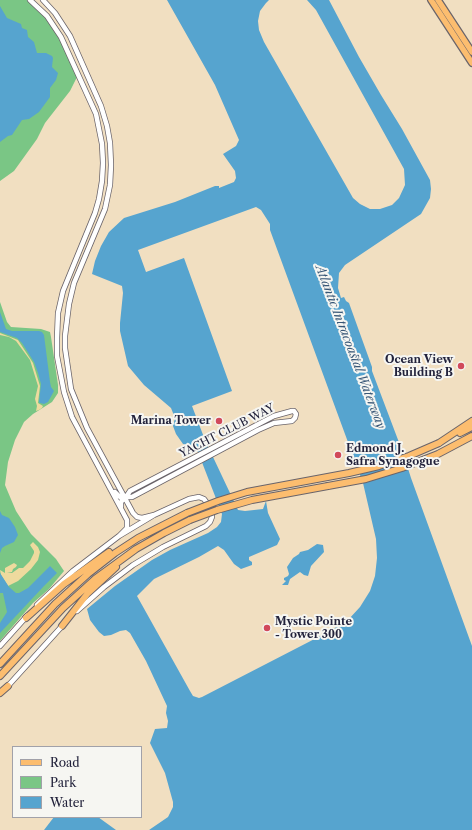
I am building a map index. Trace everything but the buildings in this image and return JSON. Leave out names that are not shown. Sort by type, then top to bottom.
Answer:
[{"type":"highway","points":[[439,444],[472,421]]},
{"type":"highway","points":[[26,618],[64,584],[91,564],[113,550],[187,512],[247,492],[350,473],[379,466],[439,444],[472,427]]},
{"type":"highway","points":[[0,676],[75,596],[108,568],[136,549],[190,520],[217,510],[252,500],[355,481],[390,472],[433,456],[472,436]]},
{"type":"highway","points":[[0,664],[71,588],[101,563],[138,538]]},
{"type":"highway","points":[[62,626],[75,608],[92,589],[136,549]]},
{"type":"highway","points":[[0,694],[8,686]]},
{"type":"main road","points":[[432,0],[472,52]]},
{"type":"main road","points":[[438,0],[472,63]]},
{"type":"street","points":[[30,0],[47,16],[61,37],[96,114],[102,144],[103,163],[99,199],[86,236],[66,282],[58,313],[57,356],[58,368],[65,398],[72,417],[127,520],[128,526],[119,536]]},
{"type":"street","points":[[43,0],[55,12],[70,36],[101,106],[110,143],[110,178],[105,208],[74,283],[66,321],[66,358],[72,393],[87,428],[126,497],[132,511],[137,516],[144,518],[154,515]]},
{"type":"street","points":[[65,398],[72,393]]},
{"type":"street","points":[[68,404],[75,401]]},
{"type":"street","name":"YACHT CLUB WAY","points":[[292,410],[296,414],[292,421],[274,423],[258,430],[132,497],[126,497],[130,491],[274,416],[292,410]]},
{"type":"street","points":[[90,450],[118,496],[121,498],[126,497]]},
{"type":"street","points":[[121,508],[121,504],[126,497]]},
{"type":"street","points":[[0,646],[38,603],[90,556],[154,515],[184,501],[197,497],[204,499],[207,503],[212,515],[210,522],[206,526],[163,547],[114,579],[92,597],[62,626],[8,686]]},
{"type":"green space","points":[[0,0],[27,0],[32,3],[53,26],[77,77],[70,91],[45,123],[37,139],[14,171],[0,181]]},
{"type":"green space","points":[[0,302],[7,322],[11,327],[41,329],[50,332],[58,393],[52,402],[33,414],[24,422],[15,440],[8,462],[5,485],[16,511],[31,534],[56,559],[64,571],[49,589],[33,603],[0,641]]},
{"type":"sand","points":[[0,333],[18,340],[33,363],[40,386],[38,403],[43,406],[39,410],[36,411],[37,406],[35,399],[38,386],[30,360],[16,341],[9,337],[0,335]]},
{"type":"sand","points":[[33,542],[38,547],[40,552],[38,560],[18,581],[8,586],[1,575],[0,570],[5,573],[5,568],[14,563],[17,565],[16,567],[12,572],[7,573],[12,573],[19,568],[23,568],[30,561],[34,553],[30,545]]},
{"type":"water","name":"Atlantic Intracoastal Waterway","points":[[167,0],[269,0],[260,11],[258,21],[259,30],[264,42],[353,198],[360,204],[370,209],[380,209],[392,205],[399,198],[405,185],[404,169],[316,10],[307,0],[329,0],[359,57],[402,129],[430,180],[430,198],[421,214],[345,265],[339,273],[338,288],[341,298],[344,297],[349,303],[372,367],[372,371],[472,646],[472,830],[149,830],[168,817],[173,807],[165,773],[150,743],[155,729],[167,728],[167,706],[146,661],[130,633],[126,630],[104,636],[90,620],[87,609],[115,586],[152,560],[208,533],[217,527],[221,522],[222,514],[198,452],[194,447],[183,444],[176,434],[173,426],[175,418],[171,408],[144,385],[128,366],[120,331],[123,293],[122,286],[92,274],[101,246],[109,232],[124,218],[175,202],[215,186],[219,186],[219,188],[234,182],[236,178],[235,171],[223,154],[236,146],[239,140],[215,85]],"holes":[[[256,207],[261,210],[270,224],[270,230],[363,483],[376,539],[377,558],[375,576],[370,591],[360,607],[348,620],[330,631],[199,698],[193,696],[137,596],[154,579],[218,546],[224,550],[234,564],[241,569],[252,565],[249,557],[277,545],[280,539],[268,513],[266,501],[263,509],[245,511],[238,510],[205,440],[192,406],[232,391],[184,258],[146,272],[138,250]]]},
{"type":"water","points":[[0,6],[7,18],[21,24],[22,28],[27,30],[28,37],[34,42],[37,53],[46,53],[52,56],[52,67],[58,73],[56,80],[50,88],[50,97],[39,112],[29,119],[22,120],[12,135],[0,142]]},
{"type":"water","points":[[0,312],[6,329],[12,331],[39,331],[44,335],[50,382],[54,391],[48,402],[44,404],[39,402],[41,384],[38,373],[34,362],[22,343],[17,338],[0,332]]},
{"type":"water","points":[[0,511],[2,515],[9,518],[18,535],[14,542],[2,548],[0,553]]},
{"type":"water","points":[[317,544],[323,545],[324,552],[311,566],[308,576],[300,572],[290,579],[288,585],[282,585],[286,581],[284,578],[289,574],[287,567],[293,558],[300,552],[308,550]]},
{"type":"water","points":[[50,566],[57,573],[0,633],[0,623],[7,612],[3,593],[0,593],[0,573],[9,587],[16,593],[19,593],[28,588]]},
{"type":"water","points":[[53,818],[99,818],[116,830],[44,830]]},
{"type":"place","name":"Ocean View Building B","points":[[461,366]]},
{"type":"place","name":"Marina Tower","points":[[219,421]]},
{"type":"place","name":"Edmond J. Safra Synagogue","points":[[338,455]]},
{"type":"place","name":"Mystic Pointe - Tower 300","points":[[267,628]]}]
